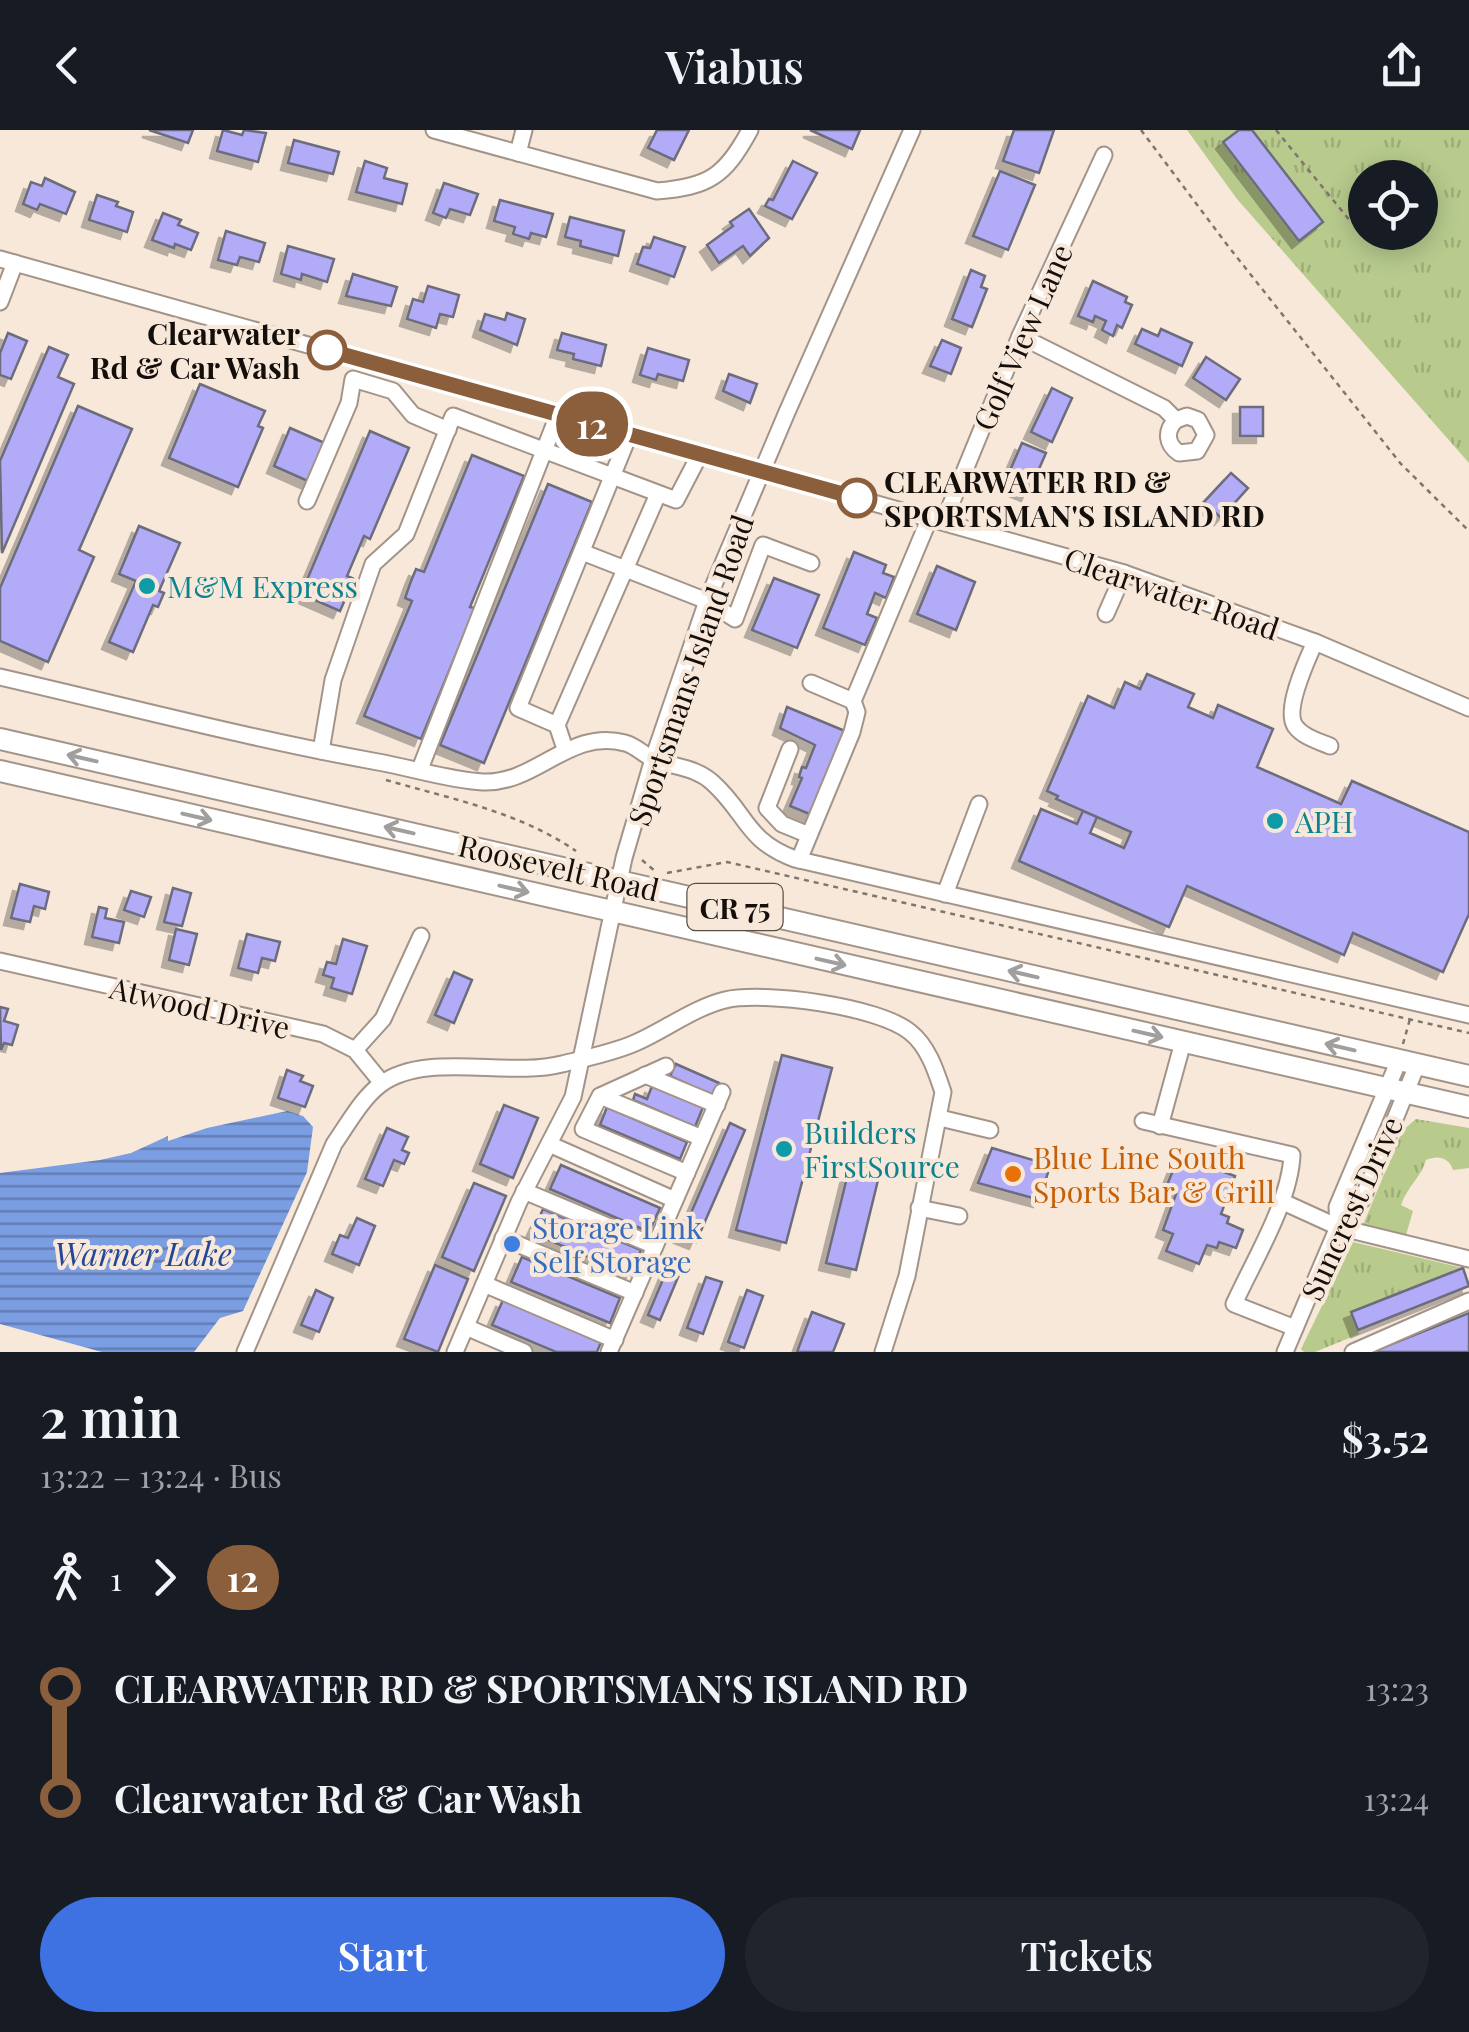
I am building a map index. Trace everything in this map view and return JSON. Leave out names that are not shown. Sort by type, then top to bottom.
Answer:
[{"type":"main road","name":"Roosevelt Road","points":[[0,740],[1469,1076]]},
{"type":"main road","name":"Roosevelt Road","points":[[0,771],[1469,1108]]},
{"type":"street","points":[[434,130],[657,191],[685,189],[711,180],[733,162],[750,130]]},
{"type":"street","points":[[518,153],[524,130]]},
{"type":"street","name":"Sportsmans Island Road","points":[[455,1352],[524,1192],[573,1098],[618,880],[652,758],[707,602],[912,130]]},
{"type":"street","name":"Golf View Lane","points":[[799,860],[852,732],[857,712],[853,701],[1104,155]]},
{"type":"street","points":[[0,302],[8,261]]},
{"type":"street","name":"Clearwater Road","points":[[8,261],[1124,573],[1315,642],[1469,708]]},
{"type":"street","points":[[1020,336],[1164,408],[1176,420]]},
{"type":"street","points":[[307,501],[349,403],[360,360]]},
{"type":"street","points":[[354,379],[394,391],[412,415],[544,450],[676,500],[700,454]]},
{"type":"street","points":[[321,751],[333,680],[373,564],[406,534],[465,388]]},
{"type":"street","points":[[420,769],[558,414]]},
{"type":"street","points":[[557,724],[518,708],[630,434]]},
{"type":"street","points":[[565,749],[557,724],[658,494]]},
{"type":"street","points":[[736,534],[811,564]]},
{"type":"street","points":[[582,552],[707,602],[735,619],[763,544]]},
{"type":"street","points":[[1106,614],[1124,573]]},
{"type":"street","points":[[1315,642],[1298,688],[1292,719],[1306,736],[1330,746]]},
{"type":"street","points":[[0,677],[321,751],[484,782],[515,779],[565,749],[600,740],[627,743],[652,758],[704,776],[769,849],[799,860],[1469,1015]]},
{"type":"street","points":[[811,684],[853,701]]},
{"type":"street","points":[[790,749],[767,808],[782,824],[809,836]]},
{"type":"street","points":[[945,894],[979,804]]},
{"type":"street","points":[[354,1050],[383,1018],[421,936]]},
{"type":"street","name":"Atwood Drive","points":[[0,961],[322,1034],[354,1050],[382,1083]]},
{"type":"street","points":[[244,1352],[334,1144],[382,1083],[436,1066],[496,1070],[552,1067],[634,1044],[724,1000],[770,996],[872,1014],[911,1032],[934,1063],[943,1092],[940,1118],[906,1276],[883,1352]]},
{"type":"street","points":[[1160,1126],[1183,1042]]},
{"type":"street","name":"Suncrest Drive","points":[[1285,1352],[1338,1228],[1337,1206],[1408,1063]]},
{"type":"street","points":[[666,1066],[600,1096],[583,1129],[687,1173]]},
{"type":"street","points":[[484,1284],[612,1346],[719,1099],[644,1075]]},
{"type":"street","points":[[600,1096],[702,1138]]},
{"type":"street","points":[[940,1118],[990,1130]]},
{"type":"street","points":[[1143,1121],[1292,1155],[1292,1170],[1282,1201],[1234,1304],[1295,1328]]},
{"type":"street","points":[[548,1144],[675,1200]]},
{"type":"street","points":[[524,1192],[655,1246]]},
{"type":"street","points":[[1282,1201],[1338,1228],[1469,1260]]},
{"type":"street","points":[[920,1208],[959,1216]]},
{"type":"street","points":[[503,1238],[635,1293]]},
{"type":"street","points":[[1353,1352],[1469,1301]]},
{"type":"street","points":[[466,1328],[524,1352]]},
{"type":"path","points":[[1141,130],[1401,464],[1469,531]]},
{"type":"path","points":[[1276,130],[1348,218]]},
{"type":"path","points":[[640,860],[653,870],[668,873],[727,862],[1469,1033]]},
{"type":"path","points":[[1408,1063],[1410,1019]]},
{"type":"green space","points":[[1187,130],[1469,130],[1469,463],[1237,199]]},
{"type":"green space","points":[[1416,1119],[1469,1128],[1469,1168],[1453,1170],[1442,1158],[1426,1160],[1401,1205],[1413,1211],[1406,1235],[1363,1225],[1402,1131]]},
{"type":"green space","points":[[1353,1242],[1463,1268],[1351,1312],[1359,1334],[1315,1352],[1304,1352],[1301,1349]]},
{"type":"water","name":"Warner Lake","points":[[287,1111],[303,1116],[313,1127],[307,1172],[243,1311],[220,1318],[194,1352],[102,1352],[0,1324],[0,1173],[100,1160],[131,1153],[168,1136],[168,1141],[207,1128]]},
{"type":"building","points":[[149,130],[193,130],[188,143]]},
{"type":"building","points":[[223,130],[242,135],[244,130],[266,133],[258,162],[217,151]]},
{"type":"building","points":[[657,130],[689,130],[674,160],[648,148]]},
{"type":"building","points":[[810,130],[860,130],[852,149]]},
{"type":"building","points":[[1014,130],[1054,130],[1039,173],[1003,161]]},
{"type":"building","points":[[1239,130],[1252,130],[1323,222],[1299,241],[1223,142]]},
{"type":"building","points":[[294,140],[339,152],[333,174],[288,163]]},
{"type":"building","points":[[365,161],[387,168],[384,178],[407,184],[402,204],[356,192]]},
{"type":"building","points":[[793,161],[817,173],[792,219],[765,206],[769,199],[773,200]]},
{"type":"building","points":[[1000,171],[1035,185],[1008,250],[973,236]]},
{"type":"building","points":[[45,178],[75,192],[66,214],[40,204],[37,210],[23,204],[31,182],[42,186]]},
{"type":"building","points":[[444,183],[478,194],[470,215],[450,209],[446,218],[433,213]]},
{"type":"building","points":[[97,195],[133,212],[127,232],[89,220]]},
{"type":"building","points":[[500,200],[553,214],[546,237],[531,233],[529,239],[513,234],[515,227],[494,221]]},
{"type":"building","points":[[749,209],[769,238],[750,256],[743,246],[719,263],[707,245]]},
{"type":"building","points":[[163,213],[198,233],[191,250],[152,240]]},
{"type":"building","points":[[570,217],[624,231],[618,256],[580,246],[581,241],[565,237]]},
{"type":"building","points":[[226,231],[265,243],[259,262],[240,257],[237,265],[218,260]]},
{"type":"building","points":[[654,237],[685,247],[674,277],[637,264],[643,247],[650,248]]},
{"type":"building","points":[[288,246],[334,259],[327,282],[302,274],[301,280],[281,274]]},
{"type":"building","points":[[971,270],[985,276],[981,287],[987,289],[972,327],[952,319]]},
{"type":"building","points":[[353,274],[397,287],[391,306],[346,296]]},
{"type":"building","points":[[1093,281],[1127,297],[1125,302],[1132,305],[1122,328],[1117,325],[1113,336],[1102,330],[1106,321],[1095,316],[1093,322],[1078,316]]},
{"type":"building","points":[[428,286],[459,295],[453,317],[440,314],[436,328],[407,319],[413,299],[423,302]]},
{"type":"building","points":[[507,313],[525,319],[517,345],[480,330],[485,314],[505,320]]},
{"type":"building","points":[[1142,329],[1158,336],[1161,329],[1192,343],[1182,366],[1135,344]]},
{"type":"building","points":[[8,333],[27,341],[11,379],[0,375],[0,353]]},
{"type":"building","points":[[562,333],[606,345],[601,366],[557,350]]},
{"type":"building","points":[[942,340],[961,348],[951,374],[930,366]]},
{"type":"building","points":[[49,347],[68,355],[58,377],[74,384],[2,553],[0,461]]},
{"type":"building","points":[[648,348],[689,360],[683,381],[658,374],[656,380],[640,375]]},
{"type":"building","points":[[1206,357],[1240,379],[1226,400],[1193,378]]},
{"type":"building","points":[[729,374],[757,384],[750,403],[723,391]]},
{"type":"building","points":[[200,384],[265,411],[258,426],[263,428],[238,487],[169,458]]},
{"type":"building","points":[[1052,388],[1072,398],[1052,442],[1031,432]]},
{"type":"building","points":[[78,406],[132,429],[79,550],[94,557],[48,662],[0,641],[0,588]]},
{"type":"building","points":[[1240,407],[1263,407],[1263,436],[1240,436]]},
{"type":"building","points":[[290,428],[327,444],[310,482],[274,466]]},
{"type":"building","points":[[370,431],[409,448],[370,539],[364,536],[347,576],[354,579],[340,611],[301,594]]},
{"type":"building","points":[[1022,443],[1046,453],[1028,494],[1004,484]]},
{"type":"building","points":[[472,455],[524,476],[421,739],[364,716],[412,601],[405,598],[411,581],[416,569],[424,572]]},
{"type":"building","points":[[1231,473],[1248,488],[1221,518],[1204,502]]},
{"type":"building","points":[[548,484],[592,502],[484,763],[440,745]]},
{"type":"building","name":"M&M Express","points":[[139,526],[180,543],[159,591],[164,593],[158,607],[153,605],[133,652],[109,642],[136,581],[119,574]]},
{"type":"building","points":[[854,552],[886,565],[883,573],[894,577],[886,598],[875,593],[867,614],[877,618],[865,645],[823,628]]},
{"type":"building","points":[[937,566],[975,582],[956,630],[917,614]]},
{"type":"building","points":[[774,578],[819,595],[797,648],[752,630]]},
{"type":"building","name":"APH","points":[[1147,674],[1194,694],[1188,707],[1213,718],[1218,705],[1273,729],[1257,767],[1341,804],[1352,781],[1469,832],[1469,914],[1443,972],[1353,933],[1344,955],[1187,886],[1169,927],[1019,861],[1041,809],[1077,824],[1083,811],[1093,815],[1047,791],[1088,696],[1114,708],[1125,682],[1140,689]],"holes":[[[1097,817],[1131,832],[1124,848],[1090,833]]]},
{"type":"building","points":[[787,707],[845,731],[812,815],[790,806],[802,778],[802,767],[806,768],[815,745],[780,728]]},
{"type":"building","points":[[20,884],[49,892],[45,909],[34,906],[30,922],[11,918]]},
{"type":"building","points":[[173,888],[191,893],[182,926],[164,922]]},
{"type":"building","points":[[131,891],[151,897],[144,917],[124,910]]},
{"type":"building","points":[[99,907],[107,909],[105,918],[124,922],[119,943],[92,937]]},
{"type":"building","points":[[176,929],[197,934],[189,965],[169,960]]},
{"type":"building","points":[[247,934],[280,942],[275,961],[262,958],[258,973],[238,968]]},
{"type":"building","points":[[343,939],[367,946],[352,994],[331,988],[334,978],[323,975],[327,962],[336,964]]},
{"type":"building","points":[[454,972],[472,980],[454,1023],[435,1015]]},
{"type":"building","points":[[0,1007],[8,1009],[4,1021],[18,1025],[12,1045],[4,1043],[1,1050]]},
{"type":"building","name":"Builders FirstSource","points":[[782,1055],[832,1068],[786,1243],[736,1230]]},
{"type":"building","points":[[676,1064],[719,1083],[713,1096],[670,1076]]},
{"type":"building","points":[[287,1070],[303,1076],[300,1081],[313,1086],[305,1107],[278,1098]]},
{"type":"building","points":[[652,1086],[703,1107],[695,1127],[633,1100],[635,1094],[647,1099]]},
{"type":"building","points":[[504,1105],[538,1118],[513,1178],[480,1164]]},
{"type":"building","points":[[607,1107],[687,1142],[680,1159],[600,1125]]},
{"type":"building","points":[[730,1123],[745,1130],[696,1242],[681,1236]]},
{"type":"building","points":[[387,1128],[408,1137],[402,1150],[409,1153],[404,1164],[394,1160],[383,1186],[365,1179]]},
{"type":"building","name":"Blue Line South Sports Bar & Grill","points":[[992,1148],[1050,1165],[1040,1200],[978,1183]]},
{"type":"building","points":[[1196,1162],[1235,1176],[1221,1214],[1229,1217],[1227,1223],[1243,1230],[1236,1248],[1219,1242],[1217,1248],[1207,1245],[1199,1264],[1166,1251],[1173,1234],[1163,1230],[1176,1194],[1165,1190],[1176,1163],[1193,1170]]},
{"type":"building","points":[[561,1165],[660,1208],[649,1232],[550,1189]]},
{"type":"building","points":[[850,1165],[880,1172],[856,1270],[826,1263]]},
{"type":"building","points":[[474,1183],[506,1196],[474,1271],[442,1257]]},
{"type":"building","points":[[543,1209],[641,1250],[631,1275],[532,1233]]},
{"type":"building","points":[[357,1218],[375,1226],[359,1265],[332,1254],[340,1235],[348,1238]]},
{"type":"building","points":[[522,1257],[620,1298],[610,1323],[511,1282]]},
{"type":"building","points":[[672,1258],[684,1263],[660,1320],[648,1315]]},
{"type":"building","points":[[435,1265],[468,1279],[438,1352],[404,1339]]},
{"type":"building","points":[[1463,1268],[1469,1286],[1358,1330],[1351,1312]]},
{"type":"building","points":[[706,1277],[722,1282],[703,1334],[687,1328]]},
{"type":"building","points":[[316,1290],[333,1298],[319,1332],[301,1325]]},
{"type":"building","points":[[747,1290],[763,1296],[744,1348],[728,1342]]},
{"type":"building","points":[[503,1300],[601,1342],[597,1352],[556,1352],[492,1325]]},
{"type":"building","points":[[812,1312],[844,1324],[833,1352],[797,1352]]},
{"type":"building","points":[[1469,1313],[1469,1352],[1372,1352]]},
{"type":"bus line","name":"12","points":[[327,350],[857,498]]},
{"type":"place","name":"Clearwater Rd & Car Wash","points":[[327,350]]},
{"type":"place","name":"CLEARWATER RD & SPORTSMAN'S ISLAND RD","points":[[857,498]]},
{"type":"place","name":"M&M Express","points":[[147,586]]},
{"type":"place","name":"APH","points":[[1275,821]]},
{"type":"place","name":"Builders FirstSource","points":[[784,1149]]},
{"type":"place","name":"Blue Line South Sports Bar & Grill","points":[[1013,1174]]},
{"type":"place","name":"Storage Link Self Storage","points":[[512,1244]]}]
